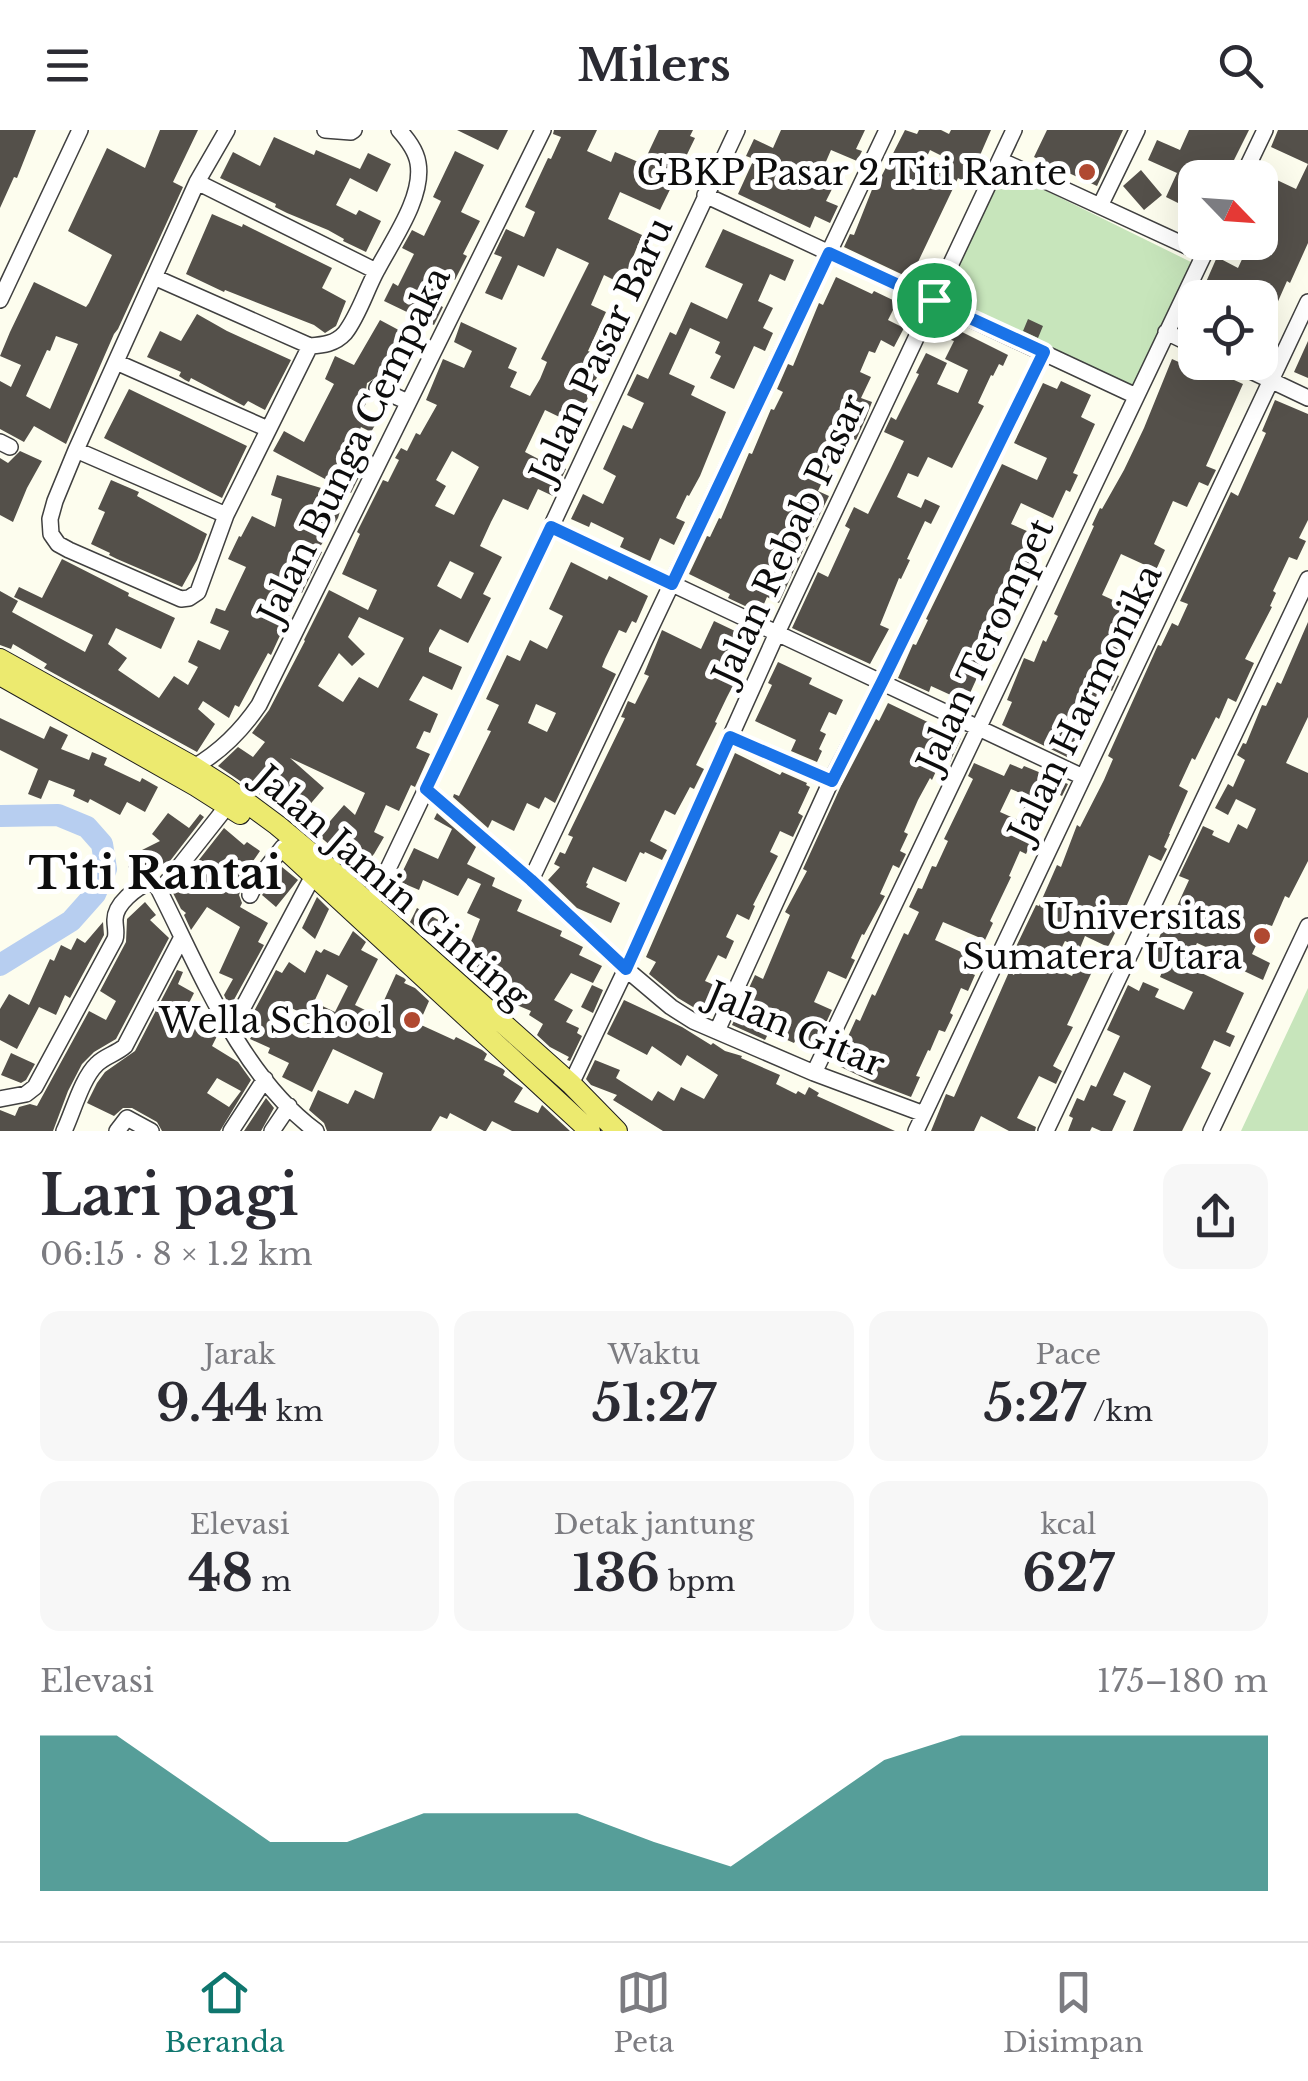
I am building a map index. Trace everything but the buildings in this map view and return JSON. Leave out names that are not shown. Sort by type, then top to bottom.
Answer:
[{"type":"main road","name":"Jalan Jamin Ginting","points":[[0,658],[194,767],[277,825],[590,1131]]},
{"type":"main road","name":"Jalan Jamin Ginting","points":[[0,676],[228,805],[367,913],[570,1084],[618,1131]]},
{"type":"street","points":[[0,300],[80,130]]},
{"type":"street","points":[[226,130],[197,182],[55,501],[51,534],[58,544],[181,599],[198,592],[226,515],[310,346]]},
{"type":"street","points":[[325,130],[354,130]]},
{"type":"street","name":"Jalan Bunga Cempaka","points":[[194,767],[228,742],[259,704],[544,130]]},
{"type":"street","name":"Jalan Pasar Baru","points":[[367,913],[736,130]]},
{"type":"street","points":[[531,880],[887,130]]},
{"type":"street","name":"Jalan Rebab Pasar","points":[[570,1084],[1014,130]]},
{"type":"street","points":[[1100,206],[1137,130]]},
{"type":"street","points":[[1251,160],[1265,130]]},
{"type":"street","points":[[154,277],[310,346],[330,344],[344,333],[416,191],[419,164],[401,131]]},
{"type":"street","points":[[1000,160],[1178,237]]},
{"type":"street","points":[[197,182],[376,271]]},
{"type":"street","points":[[706,195],[1136,396]]},
{"type":"street","name":"Jalan Terompet","points":[[814,1073],[1201,260]]},
{"type":"street","name":"Jalan Harmonika","points":[[916,1131],[1308,302]]},
{"type":"street","points":[[1166,332],[1178,338]]},
{"type":"street","points":[[717,1031],[832,781],[1044,352]]},
{"type":"street","points":[[116,362],[268,429]]},
{"type":"street","points":[[1272,381],[1308,398]]},
{"type":"street","points":[[377,388],[408,402]]},
{"type":"street","points":[[76,450],[226,515]]},
{"type":"street","points":[[551,527],[1083,776]]},
{"type":"street","points":[[1046,1131],[1308,579]]},
{"type":"street","points":[[730,737],[832,781]]},
{"type":"street","name":"Jalan Gitar","points":[[426,789],[671,1007],[692,1020],[814,1073],[924,1114]]},
{"type":"street","points":[[160,892],[228,805]]},
{"type":"street","points":[[250,896],[257,880],[283,847]]},
{"type":"street","points":[[231,1030],[314,874]]},
{"type":"street","points":[[0,1099],[26,1094],[34,1087],[115,939],[118,930],[114,920],[119,906],[146,883],[153,882],[231,1030],[265,1079],[316,1131]]},
{"type":"street","points":[[1210,1131],[1308,926]]},
{"type":"street","points":[[64,1131],[89,1074],[100,1060],[124,1046],[182,938]]},
{"type":"street","points":[[230,1131],[265,1079]]},
{"type":"street","points":[[272,1131],[289,1106]]},
{"type":"street","points":[[117,1131],[126,1118],[151,1131]]},
{"type":"green space","points":[[1004,170],[1178,256],[1178,260],[1193,263],[1185,280],[1178,280],[1178,293],[1132,387],[940,300]]},
{"type":"green space","points":[[1308,988],[1308,1131],[1241,1131]]},
{"type":"waterway","points":[[0,816],[58,815],[87,827],[102,844],[106,869],[95,894],[71,921],[0,965]]},
{"type":"place","name":"GBKP Pasar 2 Titi Rante","points":[[1087,172]]},
{"type":"place","name":"Universitas Sumatera Utara","points":[[1262,936]]},
{"type":"place","name":"Wella School","points":[[412,1020]]},
{"type":"district","name":"Titi Rantai","points":[[155,873]]},
{"type":"route","points":[[829,253],[934,300],[1044,352],[832,781],[730,737],[626,969],[426,789],[551,527],[672,584],[829,253]]}]
